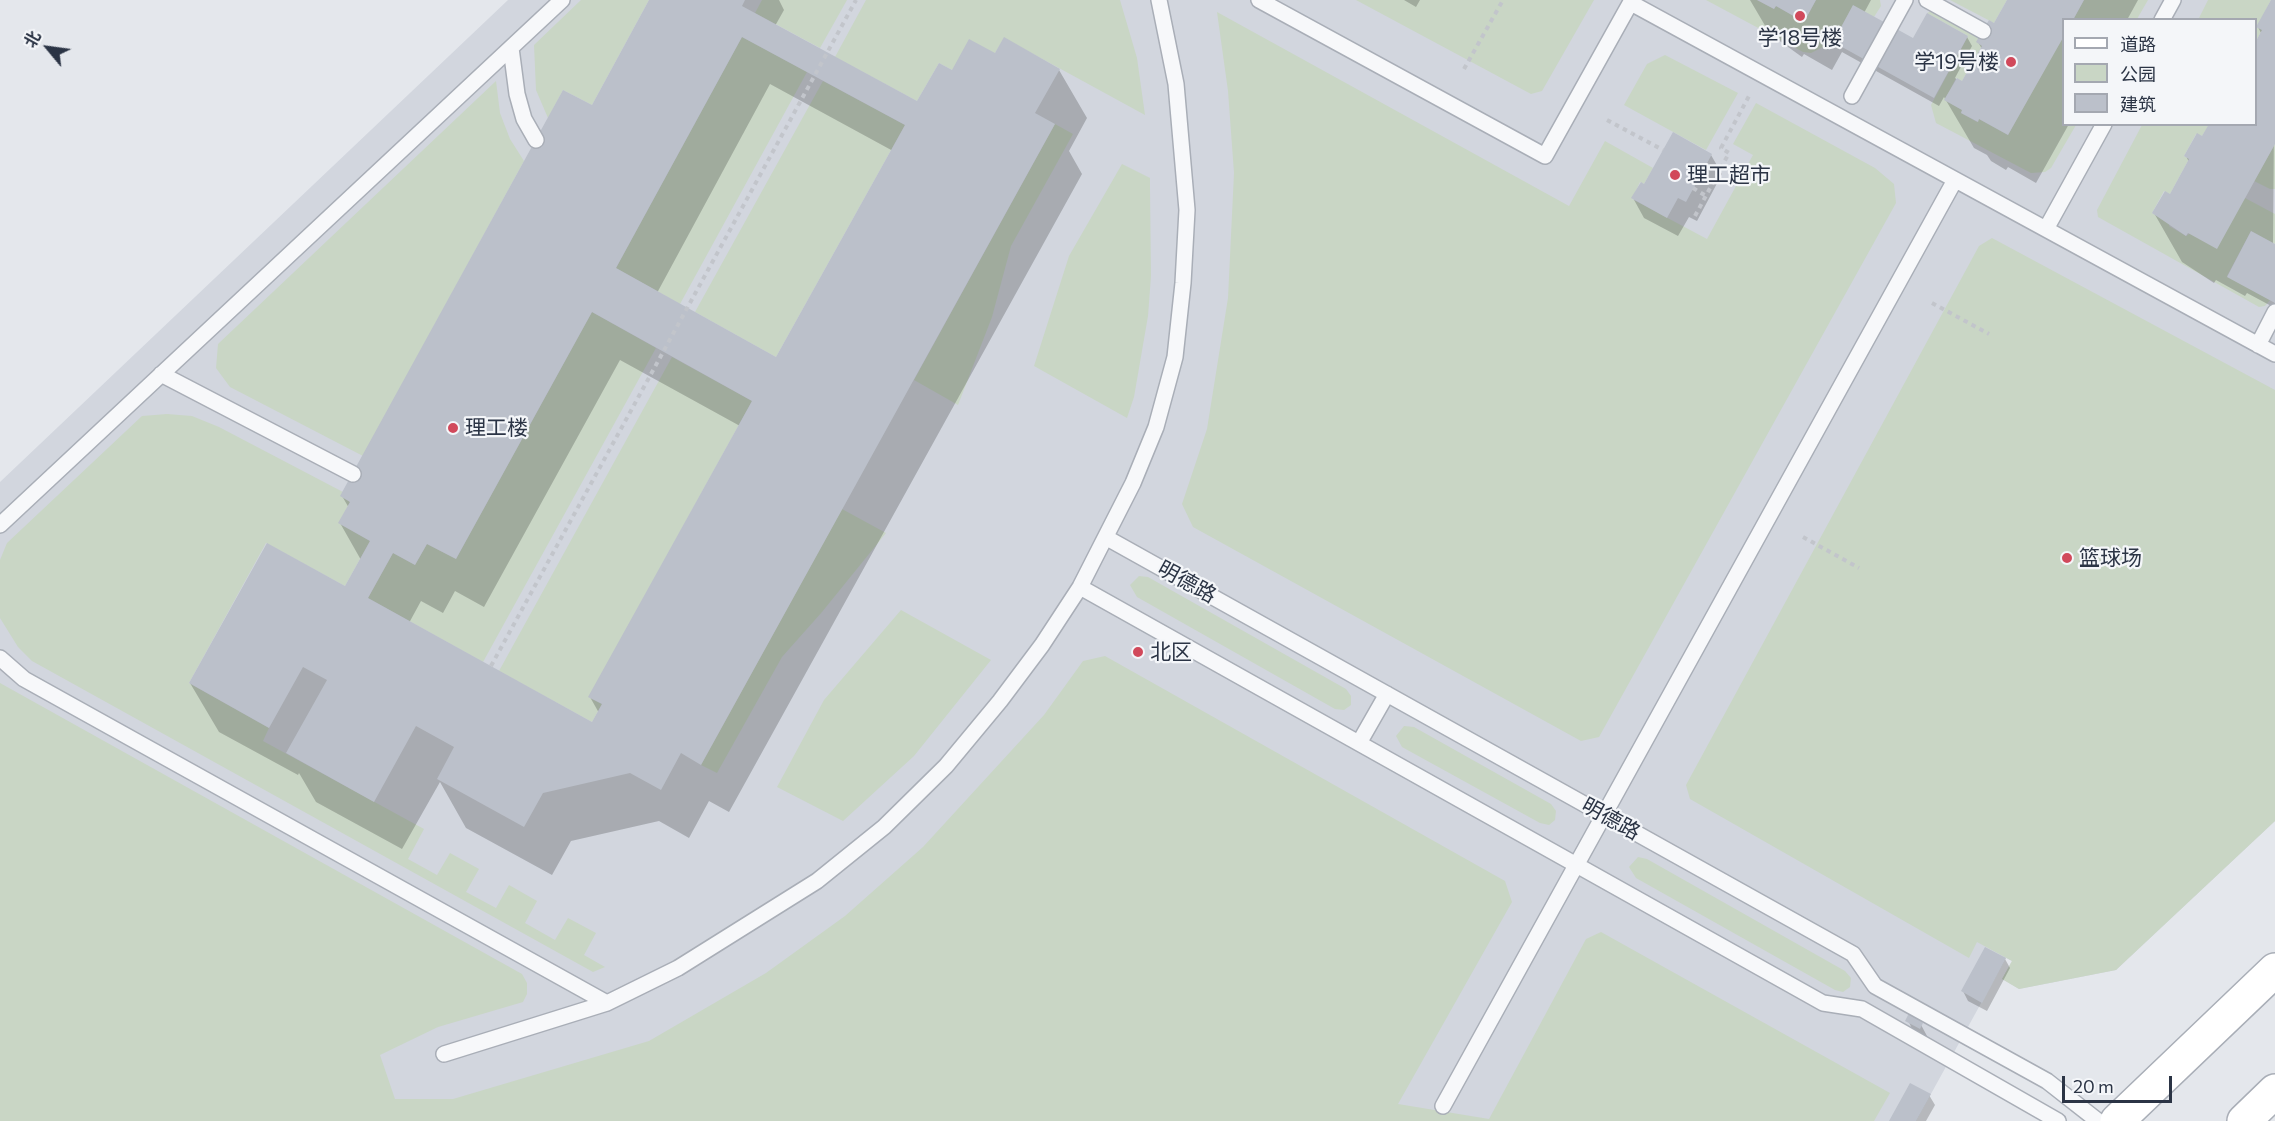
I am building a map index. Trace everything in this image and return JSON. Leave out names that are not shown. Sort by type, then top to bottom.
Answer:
[{"type":"main road","points":[[2117,1121],[2275,970]]},
{"type":"main road","points":[[2244,1121],[2275,1091]]},
{"type":"lane","points":[[0,525],[562,0]]},
{"type":"lane","points":[[444,1054],[607,1003],[678,968],[817,881],[884,827],[946,766],[1000,701],[1080,587],[1107,538],[1156,427],[1175,357],[1183,283],[1187,210],[1176,84],[1159,0]]},
{"type":"lane","points":[[1259,0],[1545,156],[1632,2],[2275,354]]},
{"type":"lane","points":[[1852,96],[1904,0]]},
{"type":"lane","points":[[1927,0],[1983,31]]},
{"type":"lane","points":[[2163,18],[2173,0]]},
{"type":"lane","points":[[511,48],[517,94],[524,119],[536,140]]},
{"type":"lane","points":[[2046,229],[2103,126]]},
{"type":"lane","points":[[1443,1106],[1955,180]]},
{"type":"lane","points":[[2258,345],[2275,312]]},
{"type":"lane","points":[[161,374],[353,474]]},
{"type":"lane","name":"明德路","points":[[1107,538],[1854,954],[1875,986],[2048,1081],[2098,1121]]},
{"type":"lane","points":[[1080,587],[1823,1003],[1862,1009],[2058,1121]]},
{"type":"lane","points":[[0,658],[24,679],[607,1003]]},
{"type":"lane","points":[[1359,743],[1387,694]]},
{"type":"path","points":[[491,666],[856,0]]},
{"type":"path","points":[[1464,69],[1503,0]]},
{"type":"path","points":[[1695,216],[1729,153],[1721,148],[1751,93]]},
{"type":"path","points":[[1607,120],[1663,150]]},
{"type":"path","points":[[1693,188],[1706,196]]},
{"type":"path","points":[[1932,303],[1989,334]]},
{"type":"path","points":[[1803,537],[1859,567]]},
{"type":"shaded area","name":"北区","points":[[508,0],[2275,0],[2275,821],[2116,970],[2019,989],[2002,979],[2012,961],[2006,958],[1916,1121],[0,1121],[0,482]]},
{"type":"green space","points":[[581,0],[649,0],[592,105],[563,90],[548,118],[536,90],[534,45]]},
{"type":"green space","points":[[762,0],[847,0],[820,48],[755,13]]},
{"type":"green space","points":[[866,0],[1120,0],[1137,58],[1145,115],[1004,38],[995,53],[952,70],[939,63],[917,101],[835,57]]},
{"type":"green space","points":[[1356,0],[1594,0],[1542,91],[1531,94]]},
{"type":"green space","points":[[1706,0],[1757,0],[1774,9],[1776,6],[1804,22],[1816,0],[1880,0],[1881,6],[1874,17],[1853,6],[1833,42],[1811,53],[1803,52]]},
{"type":"green space","points":[[1950,0],[2007,0],[1994,23]]},
{"type":"green space","points":[[2084,0],[2148,0],[2138,18],[2074,18]]},
{"type":"green space","points":[[2208,0],[2271,0],[2257,27],[2257,18],[2199,18]]},
{"type":"green space","points":[[1934,10],[1981,34],[1982,46],[1962,81],[1956,78],[1945,100],[1977,122],[1979,119],[2008,135],[2062,38],[2062,126],[2075,126],[2051,168],[2045,172],[2031,173],[1936,123],[1931,105],[1968,36],[1927,13]]},
{"type":"green space","points":[[1217,12],[1569,206],[1605,141],[1653,168],[1644,184],[1640,182],[1632,199],[1707,239],[1753,155],[1733,144],[1756,103],[1875,168],[1894,184],[1896,203],[1599,737],[1581,741],[1193,527],[1182,504],[1207,429],[1228,298],[1234,173],[1228,91]]},
{"type":"green space","points":[[2257,27],[2262,30],[2257,39]]},
{"type":"green space","points":[[742,37],[807,72],[680,304],[616,268]]},
{"type":"green space","points":[[1665,55],[1738,93],[1706,150],[1624,105],[1647,64]]},
{"type":"green space","points":[[496,81],[500,113],[510,139],[524,161],[363,456],[230,387],[216,368],[218,344]]},
{"type":"green space","points":[[823,81],[905,125],[776,357],[695,312]]},
{"type":"green space","points":[[1055,124],[1073,134],[1011,246],[992,317],[958,405],[914,380]]},
{"type":"green space","points":[[2141,126],[2208,126],[2202,136],[2196,134],[2184,156],[2189,159],[2170,194],[2164,191],[2152,213],[2170,223],[2169,226],[2186,236],[2245,198],[2275,214],[2275,244],[2251,231],[2227,276],[2270,300],[2265,306],[2259,307],[2098,217],[2097,210]]},
{"type":"green space","points":[[2275,144],[2275,189],[2270,189],[2254,181]]},
{"type":"green space","points":[[1122,164],[1150,178],[1151,276],[1148,316],[1134,397],[1127,418],[1034,366],[1069,256]]},
{"type":"green space","points":[[1992,238],[2275,390],[2275,821],[2116,970],[2019,989],[2002,979],[2012,961],[1977,942],[1969,958],[1690,799],[1686,785],[1979,246]]},
{"type":"green space","points":[[592,312],[656,348],[483,662],[368,598],[393,553],[415,565],[427,544],[456,559]]},
{"type":"green space","points":[[672,357],[752,401],[589,697],[602,704],[592,722],[499,671]]},
{"type":"green space","points":[[167,414],[192,416],[219,427],[343,492],[350,502],[339,523],[370,541],[345,586],[266,543],[189,683],[269,728],[263,741],[424,829],[408,859],[437,875],[450,853],[479,869],[466,892],[496,908],[509,885],[537,901],[525,923],[555,940],[568,918],[596,933],[584,955],[605,967],[593,972],[32,661],[18,647],[0,618],[0,560],[7,543],[142,416]]},
{"type":"green space","points":[[842,509],[886,533],[782,657],[717,773],[701,765]]},
{"type":"green space","points":[[1139,576],[1148,577],[1346,689],[1351,696],[1351,705],[1344,710],[1335,709],[1137,597],[1130,585]]},
{"type":"green space","points":[[901,610],[991,660],[914,756],[843,821],[777,787],[824,700]]},
{"type":"green space","points":[[1105,656],[1505,881],[1512,902],[1398,1104],[1489,1119],[1586,939],[1601,932],[1890,1093],[1874,1121],[0,1121],[0,683],[522,974],[527,983],[527,994],[523,1002],[438,1027],[380,1055],[395,1099],[453,1099],[649,1041],[766,973],[845,916],[923,847],[1044,715],[1083,661]]},
{"type":"green space","points":[[1404,726],[1414,727],[1551,804],[1556,811],[1555,820],[1549,825],[1540,823],[1402,747],[1396,736]]},
{"type":"green space","points":[[1638,857],[1647,859],[1845,971],[1851,978],[1850,987],[1843,992],[1835,990],[1636,878],[1629,867]]},
{"type":"building","name":"理工楼","points":[[649,0],[745,0],[742,6],[917,101],[939,63],[952,70],[969,39],[995,53],[1004,37],[1060,69],[1035,113],[1055,124],[701,765],[681,753],[661,790],[630,773],[543,793],[524,827],[437,779],[454,747],[416,726],[374,802],[286,753],[327,680],[303,667],[269,728],[189,683],[267,543],[345,586],[370,541],[338,523],[350,502],[340,496],[563,90],[592,105]],"holes":[[[742,37],[905,125],[776,357],[616,268]],[[592,312],[752,401],[588,697],[602,704],[592,722],[368,598],[393,553],[415,565],[427,544],[456,559]]]},
{"type":"building","name":"学18号楼","points":[[1757,0],[1816,0],[1804,22],[1776,6],[1774,9]]},
{"type":"building","name":"学19号楼","points":[[2007,0],[2084,0],[2074,18],[2062,18],[2062,40],[2008,135],[1979,119],[1978,122],[1961,113],[1962,110],[1944,100],[1957,78],[1962,81],[1982,46],[1976,42],[1989,20],[1994,23]]},
{"type":"building","points":[[2271,0],[2275,0],[2275,144],[2217,249],[2188,233],[2186,236],[2152,213],[2165,191],[2170,194],[2189,159],[2184,156],[2197,133],[2202,136],[2208,126],[2257,126],[2257,39],[2262,30],[2257,25]]},
{"type":"building","points":[[1853,5],[1913,38],[1927,13],[1968,36],[1934,98],[1833,42]]},
{"type":"building","name":"理工超市","points":[[1673,132],[1712,154],[1686,202],[1678,198],[1667,218],[1631,198],[1641,182],[1644,184]]},
{"type":"building","points":[[2251,231],[2275,244],[2275,303],[2227,277]]},
{"type":"building","points":[[1985,947],[2006,958],[1982,1003],[1961,991]]},
{"type":"building","points":[[1912,1014],[1923,1023],[1920,1029],[1905,1021],[1908,1015]]},
{"type":"building","points":[[1910,1083],[1931,1094],[1916,1121],[1889,1121]]},
{"type":"place","name":"学18号楼","points":[[1800,16]]},
{"type":"place","name":"学19号楼","points":[[2011,62]]},
{"type":"place","name":"理工超市","points":[[1675,175]]},
{"type":"place","name":"理工楼","points":[[453,428]]},
{"type":"place","name":"篮球场","points":[[2067,558]]},
{"type":"place","name":"北区","points":[[1138,652]]}]
